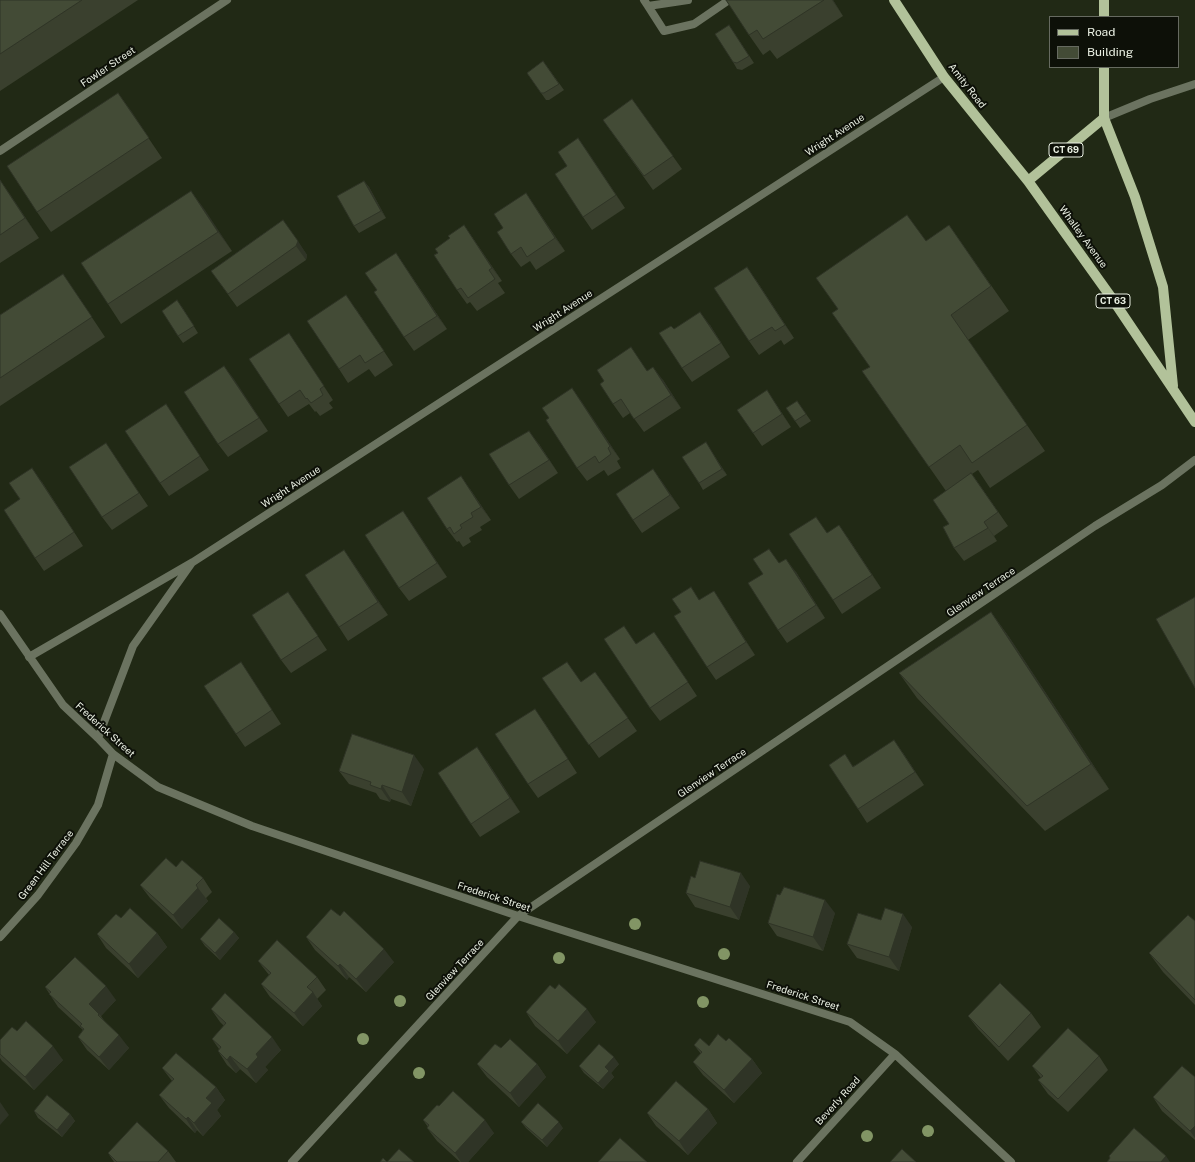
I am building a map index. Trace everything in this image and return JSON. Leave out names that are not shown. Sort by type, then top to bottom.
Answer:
[{"type":"main road","points":[[1104,0],[1104,16]]},
{"type":"main road","name":"Amity Road","points":[[895,1],[944,77],[1028,181]]},
{"type":"main road","name":"Whalley Avenue","points":[[1104,68],[1104,118],[1135,197],[1163,287],[1173,389]]},
{"type":"main road","name":"CT 69","points":[[1028,181],[1104,118]]},
{"type":"main road","name":"Whalley Avenue","points":[[1028,181],[1195,422]]},
{"type":"street","name":"Fowler Street","points":[[0,151],[227,0]]},
{"type":"street","points":[[688,0],[646,3],[664,31],[694,24],[729,0]]},
{"type":"street","name":"Wright Avenue","points":[[29,657],[193,562],[944,77]]},
{"type":"street","points":[[1104,118],[1150,99],[1195,84]]},
{"type":"street","name":"Glenview Terrace","points":[[292,1162],[518,916],[1095,526],[1162,485],[1195,460]]},
{"type":"street","name":"Wright Avenue","points":[[98,738],[134,646],[193,562]]},
{"type":"street","name":"Frederick Street","points":[[0,614],[63,705],[113,754],[158,787],[252,826],[518,916],[850,1022],[895,1054],[1011,1162]]},
{"type":"street","name":"Green Hill Terrace","points":[[0,937],[38,895],[76,843],[98,804],[113,754]]},
{"type":"street","name":"Beverly Road","points":[[797,1162],[895,1054]]},
{"type":"building","points":[[0,0],[82,0],[0,54]]},
{"type":"building","points":[[726,0],[824,0],[763,39],[757,30],[749,35]]},
{"type":"building","points":[[729,25],[749,56],[737,63],[733,62],[715,34]]},
{"type":"building","points":[[543,61],[559,84],[544,93],[541,93],[527,73]]},
{"type":"building","points":[[118,93],[149,138],[37,212],[7,166]]},
{"type":"building","points":[[632,99],[673,156],[644,176],[603,120]]},
{"type":"building","points":[[578,138],[616,195],[583,217],[555,174],[567,166],[558,152]]},
{"type":"building","points":[[0,180],[25,218],[0,235]]},
{"type":"building","points":[[364,181],[381,211],[354,226],[337,196]]},
{"type":"building","points":[[191,191],[218,232],[108,304],[81,263]]},
{"type":"building","points":[[526,193],[555,238],[527,257],[521,247],[511,254],[497,232],[503,228],[494,214]]},
{"type":"building","points":[[907,215],[926,241],[949,225],[991,286],[951,315],[1027,425],[972,463],[960,445],[929,467],[862,371],[870,367],[832,313],[838,309],[816,278]]},
{"type":"building","points":[[283,220],[298,241],[296,246],[228,294],[211,271]]},
{"type":"building","points":[[464,225],[492,268],[489,270],[495,279],[468,298],[461,288],[457,290],[434,255],[438,253],[435,249],[450,238],[448,236]]},
{"type":"building","points":[[396,253],[437,316],[404,337],[374,292],[377,290],[365,273]]},
{"type":"building","points":[[747,267],[785,325],[775,331],[772,327],[749,341],[714,288]]},
{"type":"building","points":[[63,274],[92,317],[0,378],[0,315]]},
{"type":"building","points":[[346,295],[384,351],[365,363],[360,355],[339,369],[307,321]]},
{"type":"building","points":[[177,300],[194,326],[178,336],[162,311]]},
{"type":"building","points":[[700,312],[721,343],[682,368],[659,333],[671,326],[674,329]]},
{"type":"building","points":[[289,333],[324,386],[320,389],[323,395],[311,403],[307,398],[306,399],[300,390],[279,404],[249,359]]},
{"type":"building","points":[[631,347],[647,371],[653,367],[671,395],[634,419],[621,399],[613,404],[600,384],[604,381],[597,370]]},
{"type":"building","points":[[224,366],[259,418],[218,444],[184,392]]},
{"type":"building","points":[[572,388],[610,446],[608,448],[611,454],[599,463],[595,456],[577,468],[546,420],[549,418],[542,408]]},
{"type":"building","points":[[767,390],[782,414],[753,433],[737,410]]},
{"type":"building","points":[[797,401],[806,414],[795,421],[786,408]]},
{"type":"building","points":[[166,404],[200,456],[160,483],[125,431]]},
{"type":"building","points":[[529,431],[549,460],[509,485],[489,454]]},
{"type":"building","points":[[706,442],[722,469],[699,483],[682,457]]},
{"type":"building","points":[[106,443],[139,493],[102,517],[69,467]]},
{"type":"building","points":[[32,468],[74,532],[35,558],[4,510],[20,499],[9,483]]},
{"type":"building","points":[[653,469],[670,495],[633,520],[616,494]]},
{"type":"building","points":[[971,473],[998,512],[984,522],[988,528],[954,548],[943,527],[949,524],[933,500]]},
{"type":"building","points":[[461,476],[481,507],[471,513],[473,517],[460,525],[462,528],[454,534],[450,527],[447,529],[427,498]]},
{"type":"building","points":[[403,511],[437,563],[399,588],[365,535]]},
{"type":"building","points":[[816,517],[827,533],[839,525],[872,575],[833,600],[789,534]]},
{"type":"building","points":[[769,549],[779,563],[786,559],[816,605],[778,630],[748,583],[763,574],[753,559]]},
{"type":"building","points":[[344,550],[378,602],[339,627],[305,575]]},
{"type":"building","points":[[691,587],[699,600],[714,591],[746,642],[707,667],[674,616],[681,612],[672,599]]},
{"type":"building","points":[[288,592],[318,636],[281,660],[252,615]]},
{"type":"building","points":[[1195,597],[1195,688],[1156,619]]},
{"type":"building","points":[[991,612],[1091,764],[1027,806],[899,673]]},
{"type":"building","points":[[624,626],[636,644],[654,632],[688,682],[650,708],[604,639]]},
{"type":"building","points":[[241,662],[272,710],[236,734],[204,686]]},
{"type":"building","points":[[567,662],[581,682],[595,672],[628,718],[589,745],[542,678]]},
{"type":"building","points":[[535,709],[568,759],[528,784],[495,734]]},
{"type":"building","points":[[352,734],[414,755],[402,792],[382,785],[381,789],[370,785],[371,782],[339,771]]},
{"type":"building","points":[[894,740],[915,772],[858,809],[829,765],[845,754],[853,767]]},
{"type":"building","points":[[477,747],[510,798],[471,824],[438,773]]},
{"type":"building","points":[[166,858],[176,867],[182,860],[203,878],[196,885],[198,888],[173,915],[140,885]]},
{"type":"building","points":[[700,861],[741,873],[730,907],[686,893],[691,876],[695,878]]},
{"type":"building","points":[[784,887],[825,900],[813,937],[768,923],[777,894],[780,895]]},
{"type":"building","points":[[130,908],[157,933],[129,964],[97,934],[116,914],[121,918]]},
{"type":"building","points":[[885,908],[903,914],[889,957],[847,944],[858,913],[881,920]]},
{"type":"building","points":[[331,909],[340,916],[344,911],[384,949],[356,979],[340,964],[338,966],[306,937]]},
{"type":"building","points":[[1188,915],[1195,921],[1195,1000],[1149,953]]},
{"type":"building","points":[[219,918],[234,932],[215,953],[200,939]]},
{"type":"building","points":[[277,940],[317,977],[307,987],[313,992],[294,1013],[261,984],[271,973],[258,961]]},
{"type":"building","points":[[75,957],[106,986],[89,1004],[119,1035],[99,1057],[78,1037],[84,1029],[80,1026],[82,1024],[49,994],[51,992],[45,987]]},
{"type":"building","points":[[1000,983],[1031,1013],[999,1047],[968,1016]]},
{"type":"building","points":[[559,984],[587,1009],[558,1041],[526,1012],[550,985],[555,989]]},
{"type":"building","points":[[225,993],[272,1037],[256,1054],[258,1057],[247,1069],[230,1056],[227,1060],[218,1051],[221,1047],[212,1039],[226,1023],[211,1009]]},
{"type":"building","points":[[26,1021],[53,1046],[25,1077],[0,1054],[0,1040],[12,1027],[17,1031]]},
{"type":"building","points":[[1068,1028],[1099,1056],[1058,1099],[1038,1080],[1043,1076],[1032,1066]]},
{"type":"building","points":[[718,1034],[726,1041],[729,1038],[752,1059],[724,1090],[693,1062],[702,1052],[694,1045],[700,1038],[709,1046]]},
{"type":"building","points":[[510,1039],[537,1064],[510,1093],[477,1064],[495,1044],[501,1048]]},
{"type":"building","points":[[599,1044],[614,1057],[605,1067],[609,1071],[598,1083],[579,1066]]},
{"type":"building","points":[[176,1053],[216,1087],[206,1098],[212,1103],[194,1123],[188,1117],[186,1119],[159,1095],[174,1079],[162,1068]]},
{"type":"building","points":[[1182,1066],[1195,1077],[1195,1126],[1190,1131],[1153,1097]]},
{"type":"building","points":[[676,1081],[708,1109],[679,1141],[647,1113]]},
{"type":"building","points":[[453,1091],[485,1120],[455,1153],[427,1128],[429,1125],[423,1120]]},
{"type":"building","points":[[47,1095],[70,1114],[57,1130],[34,1111]]},
{"type":"building","points":[[538,1103],[559,1122],[542,1140],[521,1122]]},
{"type":"building","points":[[137,1122],[168,1151],[158,1162],[117,1162],[108,1153]]},
{"type":"building","points":[[1134,1128],[1166,1156],[1161,1162],[1107,1162],[1110,1158],[1109,1156]]},
{"type":"building","points":[[620,1138],[647,1162],[598,1162]]},
{"type":"building","points":[[399,1149],[414,1162],[387,1162]]},
{"type":"building","points":[[902,1149],[916,1162],[890,1162]]},
{"type":"building","points":[[383,1158],[387,1162],[380,1162]]}]
